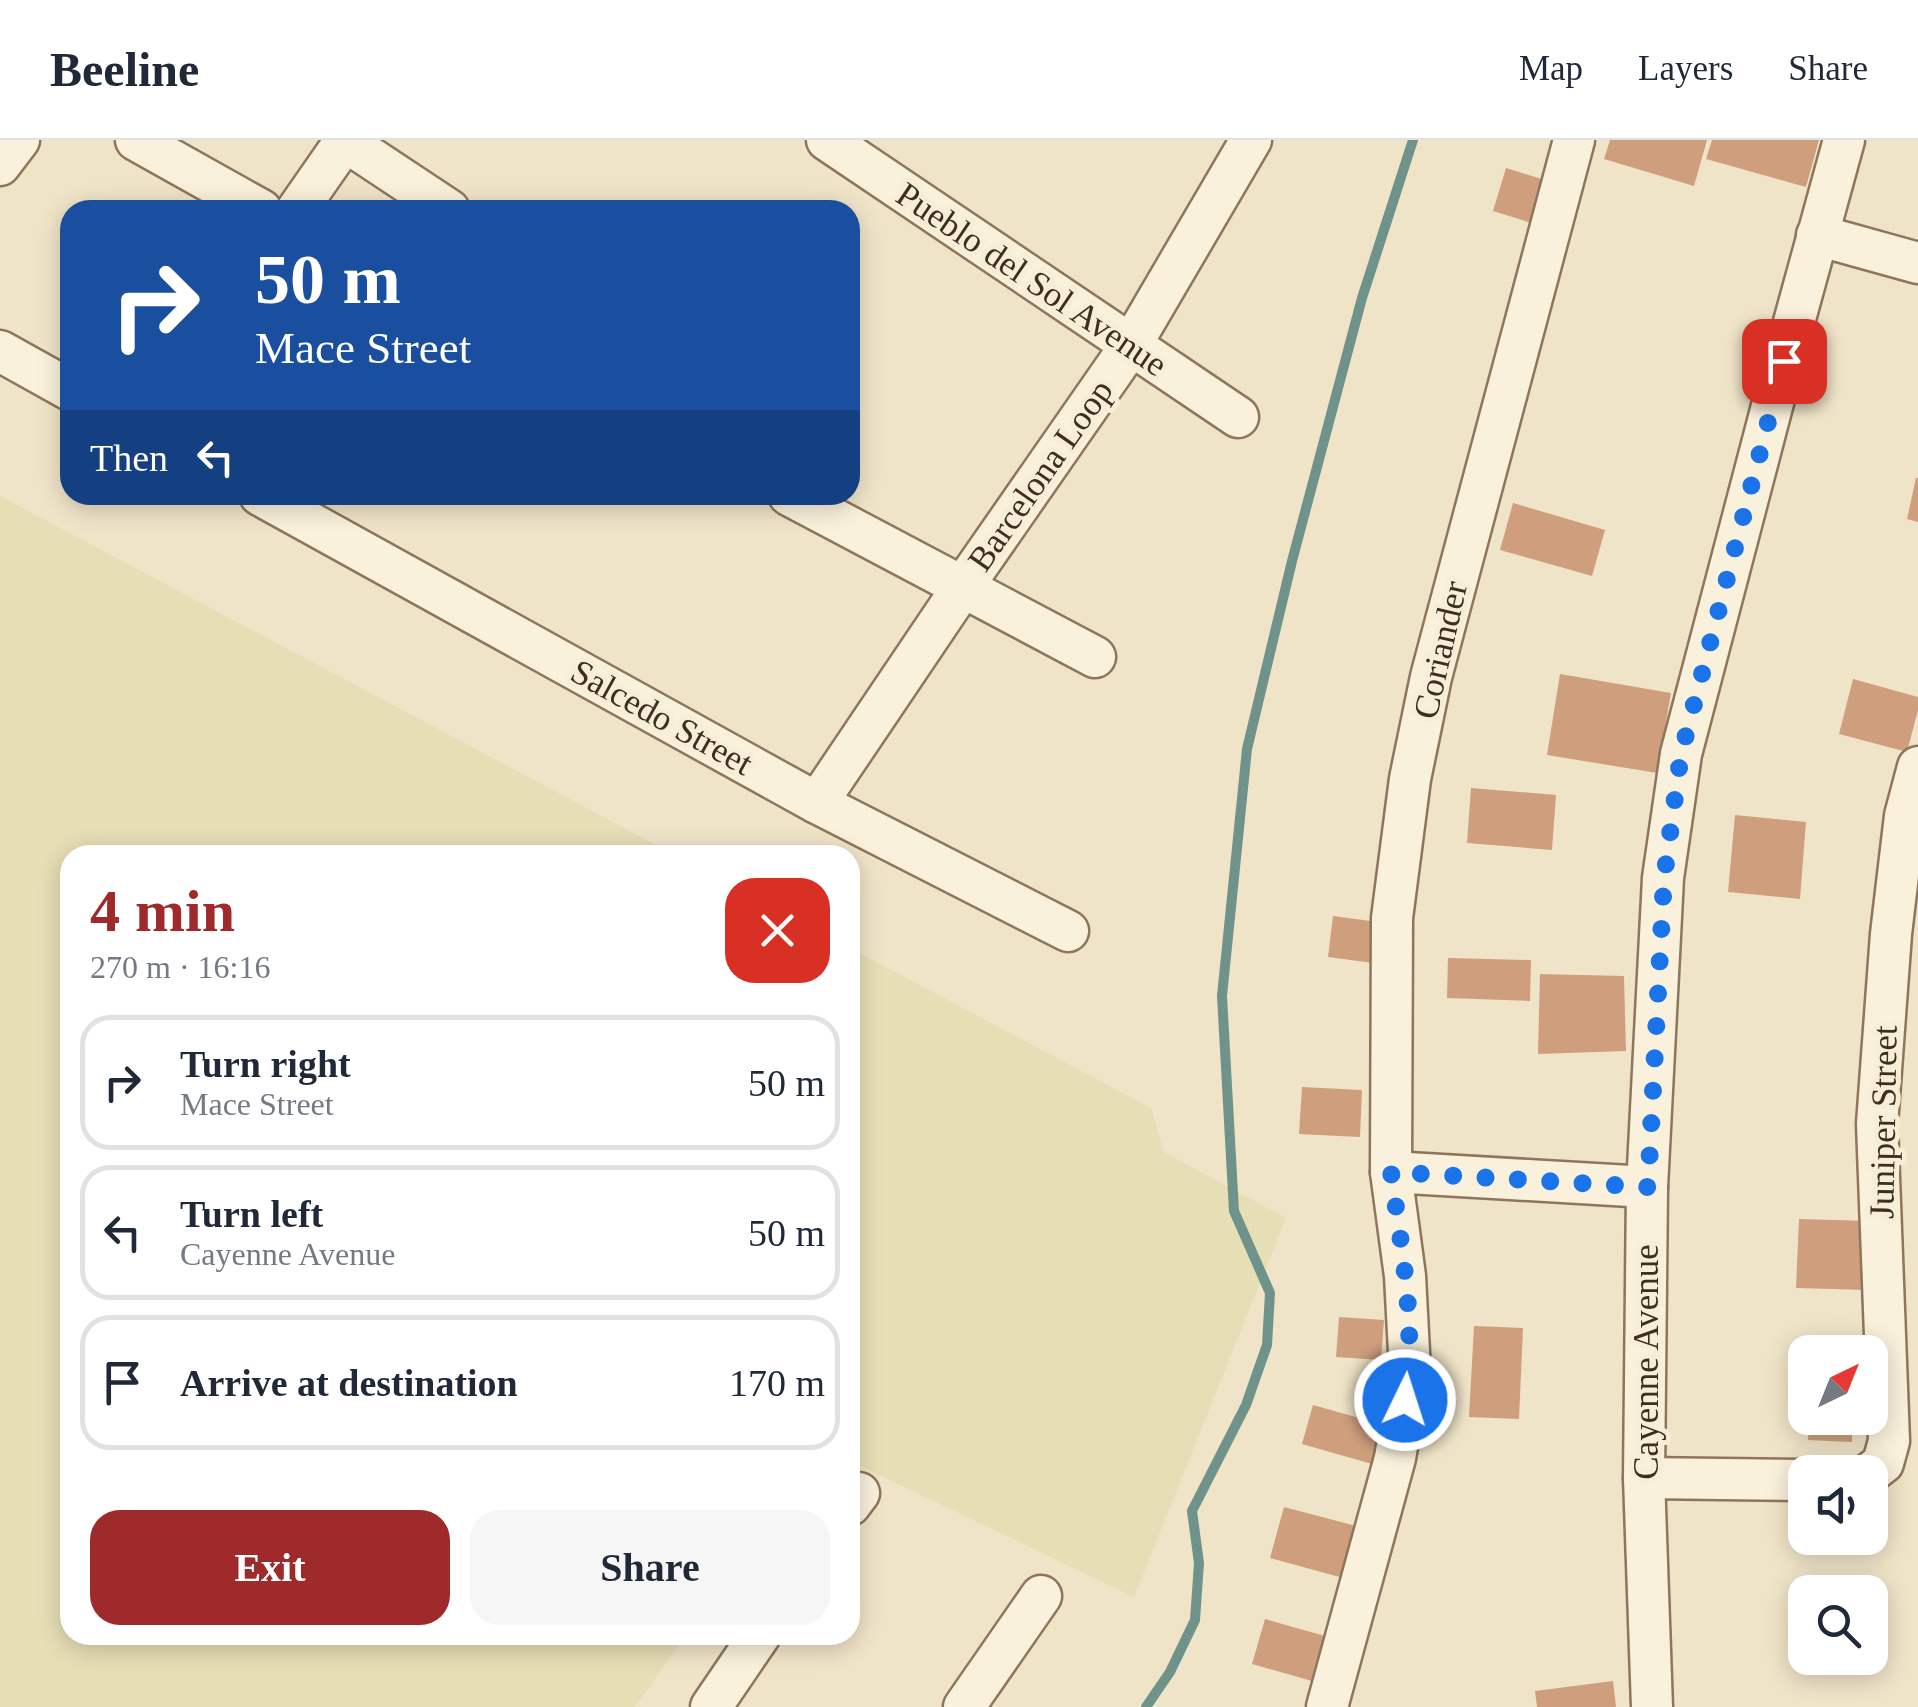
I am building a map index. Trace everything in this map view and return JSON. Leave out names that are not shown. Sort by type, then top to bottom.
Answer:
[{"type":"street","points":[[0,166],[19,140]]},
{"type":"street","points":[[136,140],[243,200]]},
{"type":"street","points":[[304,200],[345,140],[434,200]]},
{"type":"street","name":"Pueblo del Sol Avenue","points":[[827,140],[1238,418]]},
{"type":"street","name":"Barcelona Loop","points":[[818,803],[1131,346],[1251,140]]},
{"type":"street","name":"Coriander","points":[[1327,1707],[1395,1458],[1410,1371],[1405,1276],[1391,1172],[1392,918],[1410,779],[1431,676],[1574,140]]},
{"type":"street","name":"Cayenne Avenue","points":[[1652,1707],[1644,1478],[1648,1187],[1664,878],[1681,754],[1844,140]]},
{"type":"street","points":[[1817,235],[1918,263]]},
{"type":"street","points":[[0,351],[60,384]]},
{"type":"street","name":"Salcedo Street","points":[[278,505],[818,803],[1068,930]]},
{"type":"street","points":[[808,505],[1094,657]]},
{"type":"street","name":"Juniper Street","points":[[1885,1455],[1889,1441],[1877,1124],[1890,934],[1905,816],[1918,766]]},
{"type":"street","points":[[1391,1172],[1648,1187]]},
{"type":"street","points":[[1644,1478],[1788,1480]]},
{"type":"street","points":[[964,1707],[1040,1596]]},
{"type":"street","points":[[710,1707],[753,1645]]},
{"type":"shaded area","points":[[0,496],[656,845],[60,845],[60,1645],[679,1645],[635,1707],[0,1707]]},
{"type":"shaded area","points":[[860,953],[1151,1108],[1164,1152],[1286,1218],[1134,1597],[860,1466]]},
{"type":"building","points":[[1610,140],[1707,140],[1694,186],[1604,159]]},
{"type":"building","points":[[1712,140],[1819,140],[1806,187],[1706,159]]},
{"type":"building","points":[[1506,168],[1551,182],[1538,225],[1493,211]]},
{"type":"building","points":[[1918,478],[1918,522],[1907,519]]},
{"type":"building","points":[[1513,503],[1605,530],[1592,576],[1500,550]]},
{"type":"building","points":[[1560,674],[1671,693],[1657,773],[1547,755]]},
{"type":"building","points":[[1853,679],[1918,697],[1907,752],[1839,734]]},
{"type":"building","points":[[1471,788],[1556,795],[1552,850],[1467,843]]},
{"type":"building","points":[[1735,815],[1806,822],[1800,899],[1728,892]]},
{"type":"building","points":[[1333,916],[1378,922],[1373,963],[1328,957]]},
{"type":"building","points":[[1448,958],[1531,960],[1530,1001],[1447,998]]},
{"type":"building","points":[[1540,974],[1624,976],[1626,1051],[1538,1054]]},
{"type":"building","points":[[1302,1087],[1362,1090],[1360,1137],[1299,1134]]},
{"type":"building","points":[[1799,1219],[1869,1221],[1866,1290],[1796,1288]]},
{"type":"building","points":[[1339,1317],[1384,1320],[1381,1360],[1336,1357]]},
{"type":"building","points":[[1474,1326],[1523,1328],[1519,1419],[1469,1417]]},
{"type":"building","points":[[1313,1405],[1384,1425],[1372,1464],[1302,1444]]},
{"type":"building","points":[[1808,1435],[1852,1435],[1852,1442],[1808,1440]]},
{"type":"building","points":[[1284,1507],[1360,1527],[1347,1579],[1270,1558]]},
{"type":"building","points":[[1265,1619],[1332,1638],[1319,1683],[1252,1664]]},
{"type":"building","points":[[1613,1681],[1616,1707],[1537,1707],[1535,1691]]},
{"type":"waterway","points":[[1146,1707],[1170,1672],[1195,1620],[1199,1563],[1192,1511],[1246,1405],[1267,1345],[1270,1293],[1234,1211],[1222,996],[1247,749],[1362,298],[1413,140]]},
{"type":"route","points":[[1405,1400],[1410,1371],[1405,1276],[1391,1172],[1648,1187],[1664,878],[1681,754],[1784,361]]}]
